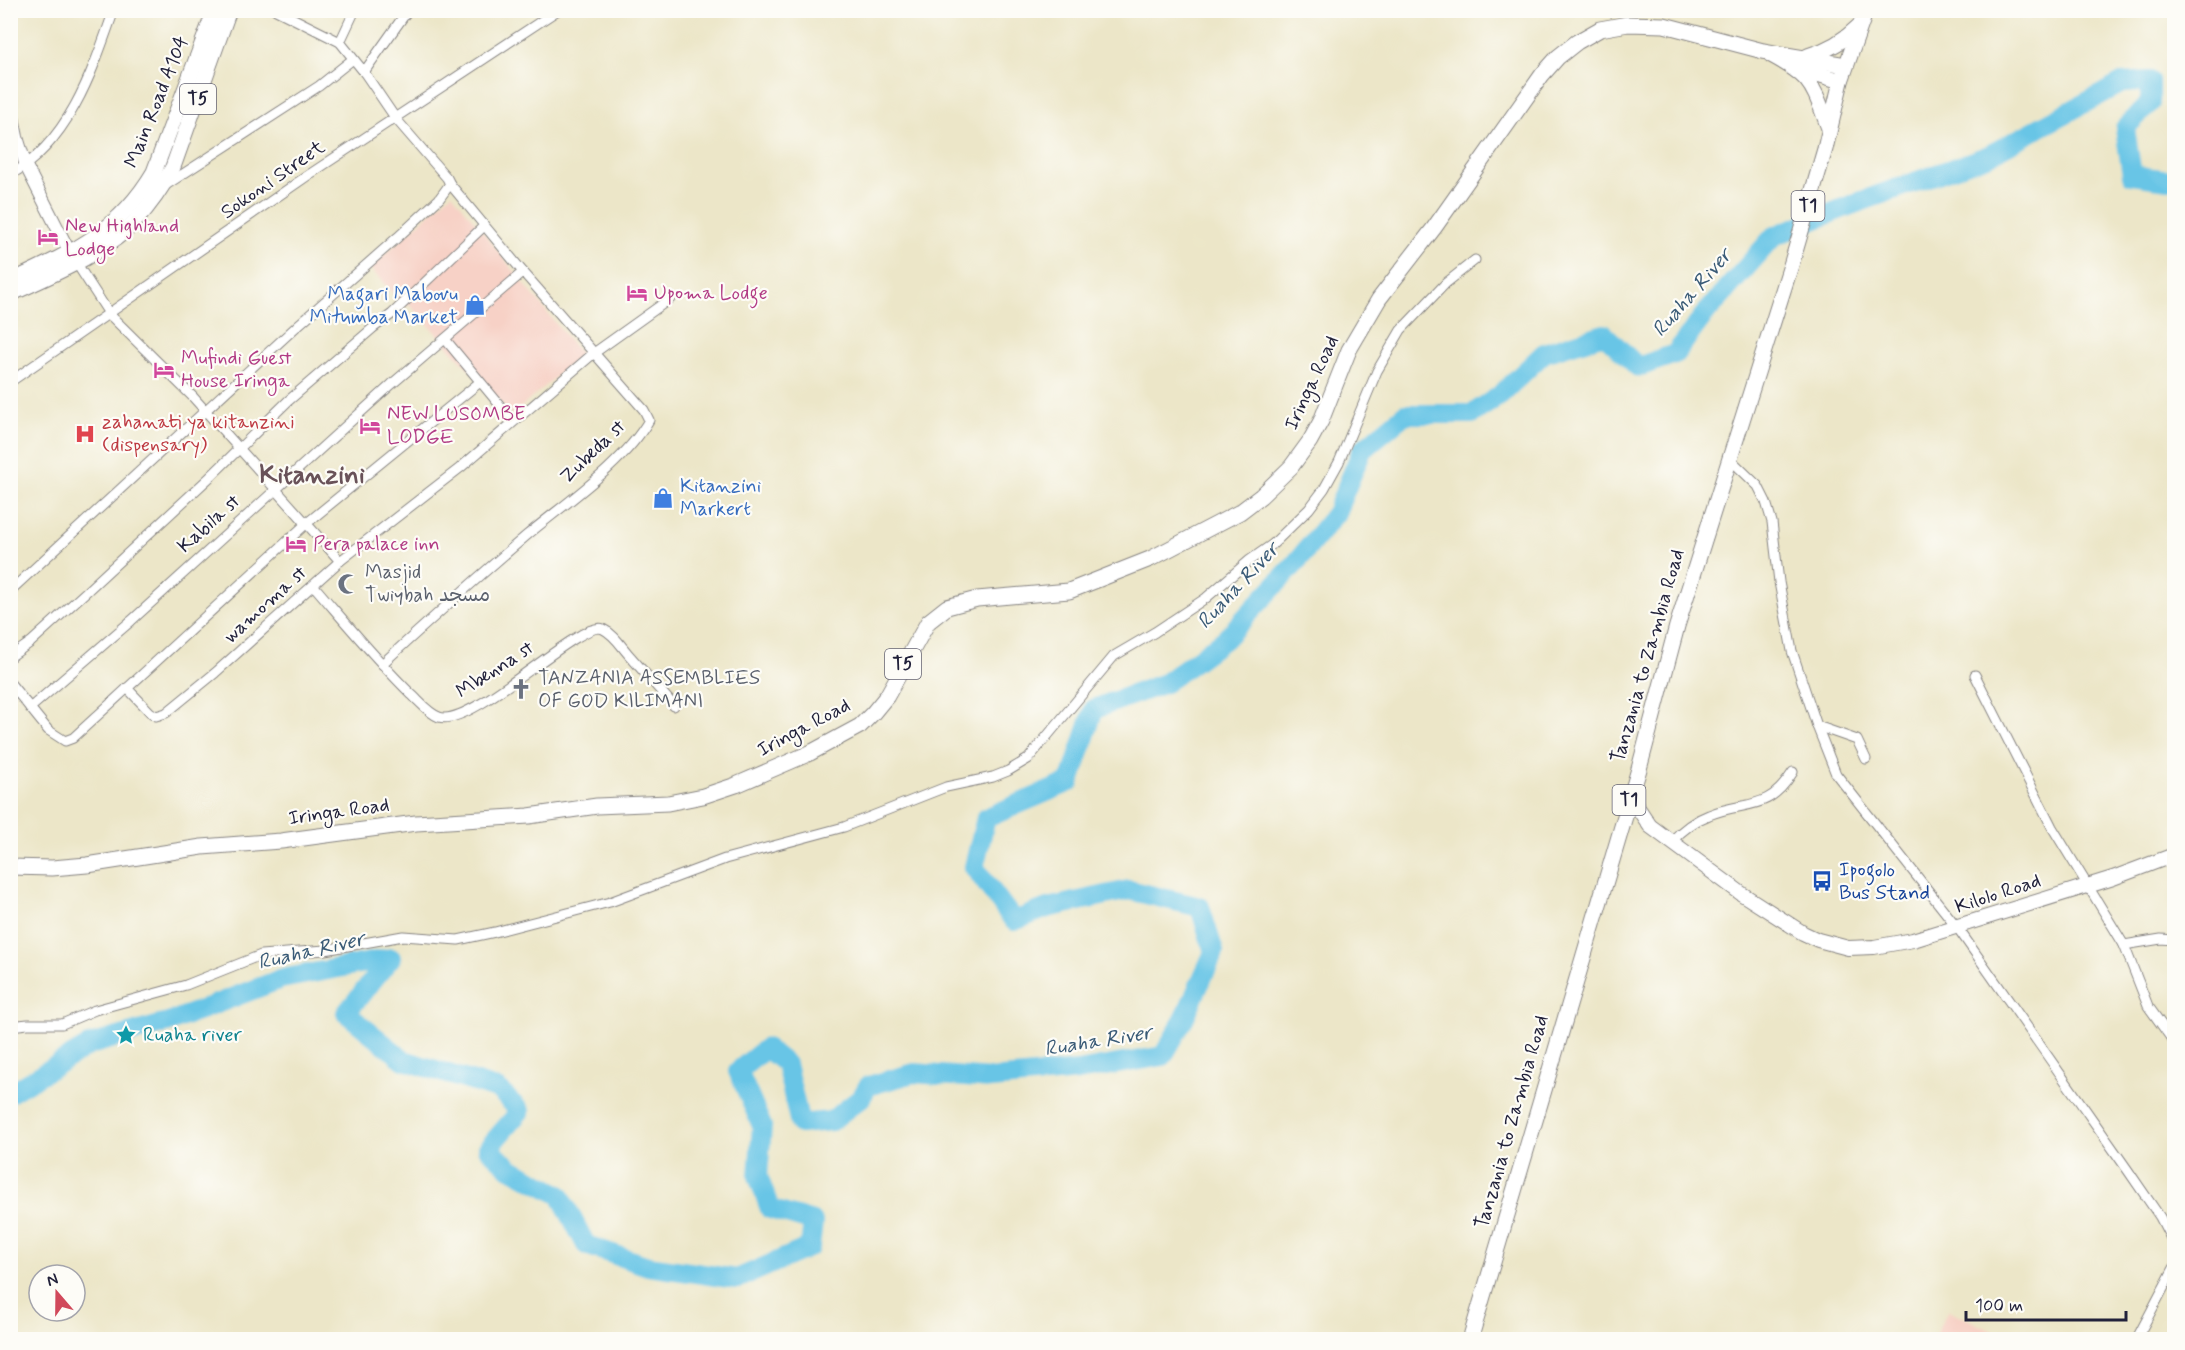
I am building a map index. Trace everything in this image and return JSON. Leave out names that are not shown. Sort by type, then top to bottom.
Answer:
[{"type":"highway","name":"Main Road A104","points":[[10,282],[72,257],[157,182],[215,10]]},
{"type":"highway","name":"T5","points":[[157,182],[173,167],[229,10]]},
{"type":"highway","points":[[1805,56],[1830,48],[1849,36],[1864,16]]},
{"type":"highway","name":"T1","points":[[1829,128],[1846,65],[1864,16]]},
{"type":"highway","name":"Iringa Road","points":[[10,867],[51,868],[87,865],[202,847],[281,841],[416,823],[529,816],[597,806],[668,803],[703,796],[736,785],[810,753],[860,726],[873,713],[887,696],[928,622],[946,607],[977,599],[1069,591],[1150,559],[1232,516],[1261,496],[1292,467],[1310,441],[1321,421],[1349,350],[1379,299],[1434,228],[1542,75],[1558,57],[1577,42],[1600,29],[1628,24],[1664,25],[1763,51]]},
{"type":"highway","name":"T5","points":[[1763,51],[1805,56],[1846,65]]},
{"type":"highway","name":"T5","points":[[1763,51],[1792,66],[1841,81]]},
{"type":"highway","points":[[1792,66],[1810,83],[1829,128]]},
{"type":"highway","name":"Tanzania to Zambia Road","points":[[1470,1340],[1630,796],[1677,626],[1792,262],[1829,128]]},
{"type":"highway","name":"T5","points":[[10,294],[72,257]]},
{"type":"main road","name":"Kilolo Road","points":[[1630,796],[1650,826],[1779,920],[1803,933],[1848,948],[1874,948],[1913,940],[2172,860]]},
{"type":"street","points":[[10,175],[26,166],[49,143],[67,118],[96,61],[114,10]]},
{"type":"street","points":[[276,10],[340,42],[355,10]]},
{"type":"street","points":[[364,72],[408,10]]},
{"type":"street","name":"Sokoni Street","points":[[10,382],[110,315],[307,176],[558,10]]},
{"type":"street","name":"Zubeda st","points":[[340,42],[396,119],[523,272],[645,410],[649,420],[628,447],[601,474],[382,664]]},
{"type":"street","points":[[157,182],[304,96],[353,59]]},
{"type":"street","points":[[10,104],[14,135],[26,166],[72,257],[110,315],[206,412],[340,561]]},
{"type":"street","points":[[10,591],[297,326],[398,237],[439,199],[450,184]]},
{"type":"street","points":[[10,657],[31,642],[87,591],[288,401],[392,314],[484,226]]},
{"type":"street","points":[[10,1026],[62,1024],[95,1010],[186,985],[261,955],[325,950],[403,936],[458,940],[550,918],[610,902],[725,859],[844,827],[946,787],[993,777],[1022,764],[1114,656],[1206,598],[1250,560],[1273,544],[1309,509],[1340,462],[1377,371],[1401,330],[1446,283],[1475,260]]},
{"type":"street","name":"Kabila st","points":[[30,708],[523,272]]},
{"type":"street","name":"wamoma st","points":[[127,688],[156,716],[166,713],[215,673],[340,561],[460,468],[594,353],[671,298]]},
{"type":"street","points":[[445,339],[513,421]]},
{"type":"street","points":[[10,683],[48,730],[65,741],[73,738],[307,523],[480,382]]},
{"type":"street","points":[[1730,459],[1758,486],[1766,502],[1772,522],[1785,623],[1792,651],[1816,726],[1836,774],[1957,927],[2127,1169],[2160,1217],[2175,1244]]},
{"type":"street","name":"Mbenna st","points":[[314,586],[382,664],[428,710],[439,717],[453,717],[506,687],[573,639],[598,627],[612,636],[674,706]]},
{"type":"street","points":[[1975,675],[2052,827],[2124,945],[2148,1006],[2175,1042]]},
{"type":"street","points":[[1816,726],[1857,740],[1866,759]]},
{"type":"street","points":[[1671,842],[1687,826],[1708,815],[1764,801],[1785,784],[1792,772]]},
{"type":"street","points":[[2124,945],[2161,939],[2175,940]]},
{"type":"street","points":[[2136,1340],[2175,1268]]},
{"type":"shaded area","name":"Magari Mabovu Mitumba Market","points":[[452,193],[581,355],[512,415],[409,304],[405,307],[370,268]]},
{"type":"shaded area","points":[[1948,1310],[2009,1339],[1933,1339]]},
{"type":"waterway","name":"Ruaha River","points":[[10,1093],[90,1045],[167,1023],[281,979],[391,958],[346,1013],[404,1060],[499,1090],[520,1111],[488,1148],[510,1168],[560,1195],[586,1245],[648,1266],[737,1279],[810,1247],[813,1222],[770,1209],[758,1176],[762,1126],[738,1071],[766,1048],[786,1064],[800,1124],[831,1121],[861,1098],[868,1086],[914,1073],[991,1079],[1078,1071],[1163,1056],[1183,1021],[1214,952],[1200,907],[1129,890],[1047,908],[1014,921],[974,867],[986,818],[1070,782],[1094,709],[1165,683],[1225,639],[1295,564],[1336,513],[1362,450],[1405,414],[1472,414],[1499,396],[1544,353],[1604,334],[1638,367],[1675,354],[1704,315],[1774,236],[1851,205],[1987,156],[2122,83],[2150,81],[2150,103],[2125,128],[2132,175],[2168,180],[2174,178]]},
{"type":"place","name":"New Highland Lodge","points":[[48,237]]},
{"type":"place","name":"Upoma Lodge","points":[[637,293]]},
{"type":"place","name":"Magari Mabovu Mitumba Market","points":[[475,305]]},
{"type":"place","name":"Mufindi Guest House Iringa","points":[[164,370]]},
{"type":"place","name":"NEW LUSOMBE LODGE","points":[[370,426]]},
{"type":"place","name":"zahanati ya kitanzini (dispensary)","points":[[85,434]]},
{"type":"place","name":"Kitanzini Markert","points":[[663,498]]},
{"type":"place","name":"Pera palace inn","points":[[296,544]]},
{"type":"place","name":"Masjid Twiybah مسجد","points":[[348,584]]},
{"type":"place","name":"TANZANIA ASSEMBLIES OF GOD KILIMANI","points":[[521,689]]},
{"type":"place","name":"Ipogolo Bus Stand","points":[[1822,881]]},
{"type":"place","name":"Ruaha river","points":[[126,1035]]},
{"type":"district","name":"Kitanzini","points":[[312,476]]}]
